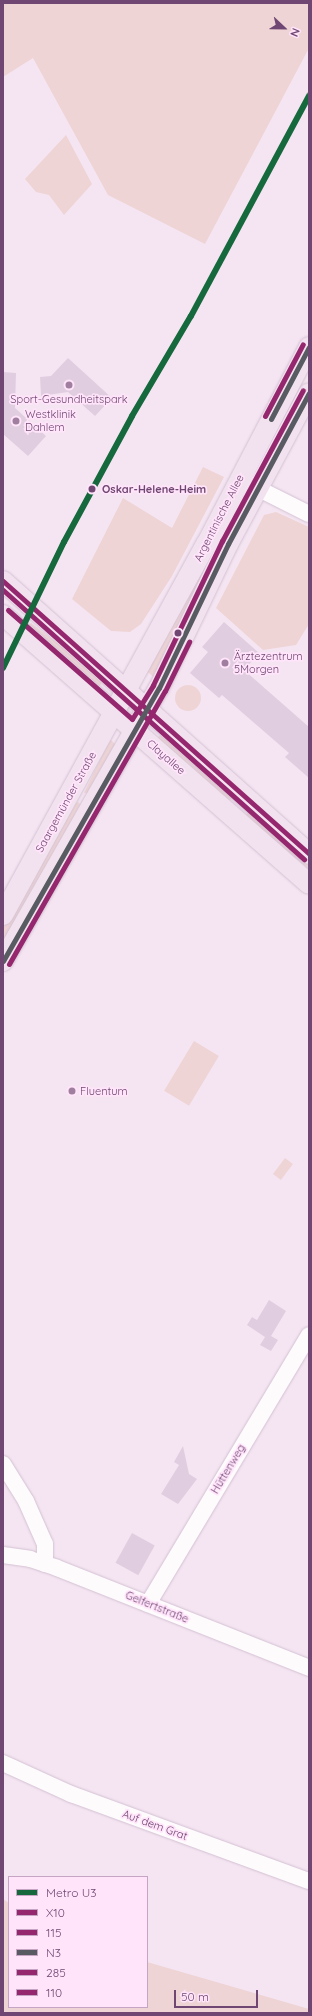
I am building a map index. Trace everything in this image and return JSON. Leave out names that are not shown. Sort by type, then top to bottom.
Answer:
[{"type":"main road","name":"Argentinische Allee","points":[[126,689],[207,543],[238,479],[309,347]]},
{"type":"main road","name":"Argentinische Allee","points":[[134,730],[147,708],[257,488],[309,393]]},
{"type":"main road","name":"Clayallee","points":[[3,581],[126,689],[309,854]]},
{"type":"main road","name":"Clayallee","points":[[6,618],[309,884]]},
{"type":"main road","name":"Saargemünder Straße","points":[[3,915],[114,714],[126,689]]},
{"type":"main road","name":"Saargemünder Straße","points":[[3,961],[134,730]]},
{"type":"street","points":[[238,479],[309,514]]},
{"type":"street","name":"Hüttenweg","points":[[148,1604],[309,1335]]},
{"type":"street","points":[[3,1464],[26,1501],[45,1544],[45,1564]]},
{"type":"street","name":"Gelfertstraße","points":[[3,1555],[45,1564],[309,1668]]},
{"type":"street","name":"Auf dem Grat","points":[[3,1763],[71,1794],[309,1881]]},
{"type":"shaded area","points":[[3,3],[309,3],[309,48],[205,244],[108,195],[33,58],[3,77]]},
{"type":"shaded area","points":[[66,135],[92,184],[64,215],[49,195],[36,192],[25,179]]},
{"type":"shaded area","points":[[203,467],[224,477],[172,576],[141,624],[130,632],[111,631],[72,599],[123,498],[172,528]]},
{"type":"shaded area","points":[[238,497],[156,679],[143,668]]},
{"type":"shaded area","points":[[276,512],[309,527],[309,624],[296,645],[263,650],[216,608],[264,515]]},
{"type":"shaded area","points":[[31,623],[104,679],[99,687],[28,626]]},
{"type":"shaded area","points":[[188,685],[197,689],[201,698],[197,707],[188,711],[179,707],[175,698],[179,689]]},
{"type":"shaded area","points":[[163,732],[234,796],[228,802],[157,739]]},
{"type":"shaded area","points":[[110,739],[116,745],[88,793],[84,793]]},
{"type":"shaded area","points":[[78,802],[81,805],[3,947],[3,928],[73,804]]},
{"type":"shaded area","points":[[250,810],[309,863],[309,869],[244,817]]},
{"type":"shaded area","points":[[194,1041],[219,1056],[189,1106],[164,1091]]},
{"type":"shaded area","points":[[285,1158],[293,1164],[281,1180],[273,1174]]},
{"type":"shaded area","points":[[3,1899],[8,1902],[8,2008],[148,2008],[148,1962],[309,2009],[309,2013],[3,2013]]},
{"type":"building","name":"Sport-Gesundheitspark","points":[[68,358],[112,398],[95,416],[68,392],[41,396],[40,377],[51,376]]},
{"type":"building","name":"Westklinik Dahlem","points":[[3,372],[16,373],[15,408],[46,436],[28,456],[3,434]]},
{"type":"building","points":[[224,622],[259,653],[244,670],[309,727],[309,778],[285,757],[289,753],[222,695],[219,698],[190,673],[208,652],[202,647]]},
{"type":"building","points":[[269,1300],[286,1311],[271,1336],[278,1340],[271,1351],[260,1345],[265,1337],[247,1325],[252,1317],[257,1320]]},
{"type":"building","points":[[183,1446],[189,1474],[197,1479],[178,1504],[161,1494],[179,1465],[174,1462]]},
{"type":"building","points":[[132,1533],[155,1546],[138,1575],[116,1563]]},
{"type":"metro line","name":"U3","points":[[3,668],[64,542],[132,416],[191,316],[309,96]]},
{"type":"transit line","name":"285","points":[[265,416],[303,344]]},
{"type":"transit line","name":"N3","points":[[271,419],[309,347]]},
{"type":"transit line","name":"285","points":[[8,610],[132,719],[153,685],[222,541],[303,390]]},
{"type":"transit line","name":"N3","points":[[3,961],[159,688],[228,544],[309,393]]},
{"type":"transit line","name":"X10","points":[[3,581],[309,854]]},
{"type":"transit line","name":"115","points":[[3,590],[304,859]]},
{"type":"transit line","name":"110","points":[[9,964],[165,691],[189,642]]},
{"type":"place","name":"Sport-Gesundheitspark","points":[[69,385]]},
{"type":"place","name":"Westklinik Dahlem","points":[[16,421]]},
{"type":"place","name":"Oskar-Helene-Heim","points":[[92,489]]},
{"type":"place","name":"Ärztezentrum 5Morgen","points":[[225,663]]},
{"type":"place","name":"Fluentum","points":[[72,1091]]}]
